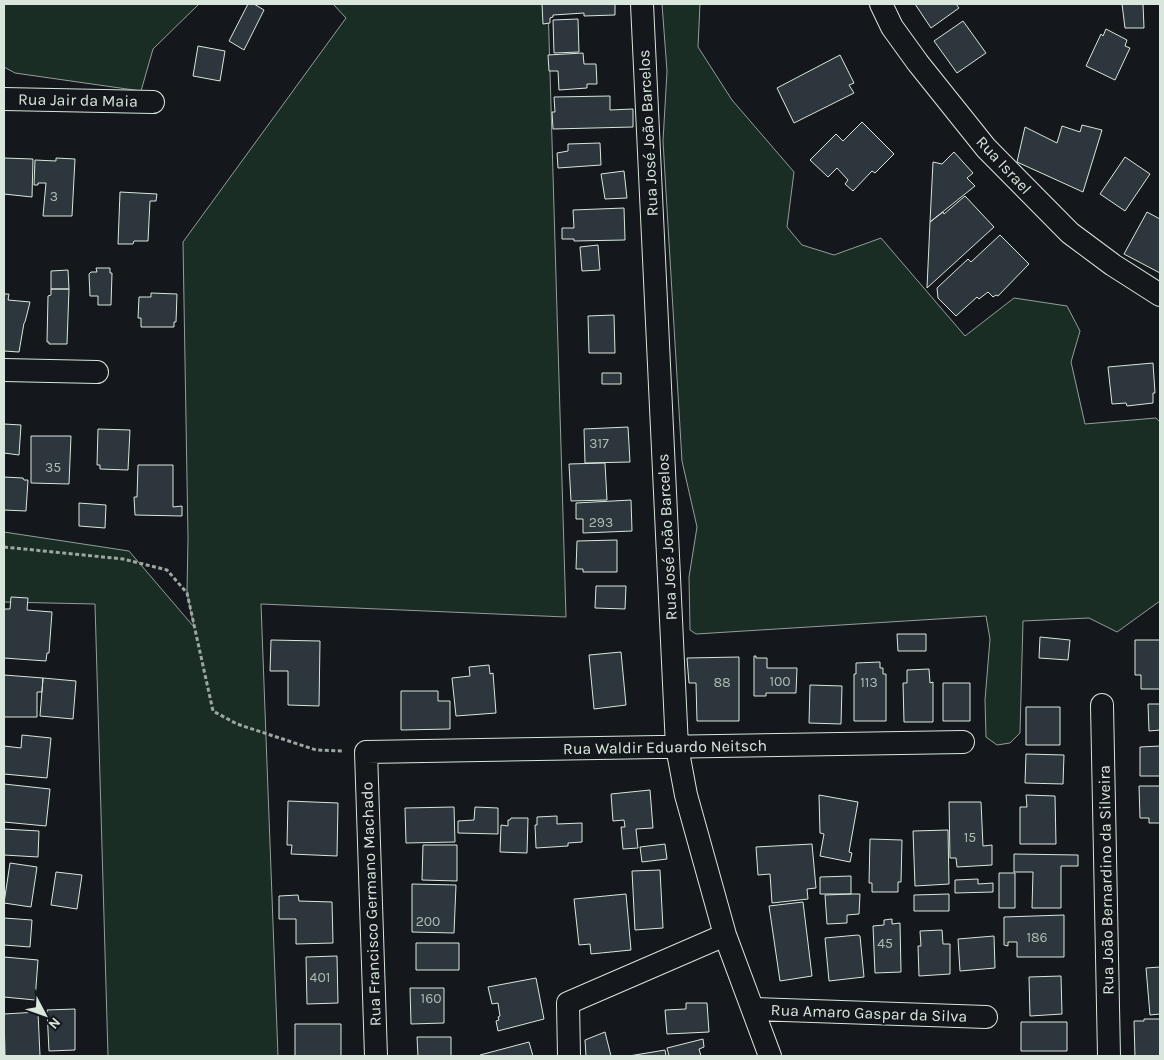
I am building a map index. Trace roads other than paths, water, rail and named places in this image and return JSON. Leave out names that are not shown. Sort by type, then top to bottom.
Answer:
[{"type":"street","name":"Rua José João Barcelos","points":[[642,4],[677,747],[686,795],[725,935],[770,1056]]},
{"type":"street","name":"Rua Israel","points":[[881,4],[892,27],[918,64],[986,148],[1070,233],[1113,265],[1160,295]]},
{"type":"street","name":"Rua Jair da Maia","points":[[4,98],[153,102]]},
{"type":"street","points":[[4,370],[97,372]]},
{"type":"street","name":"Rua João Bernardino da Silveira","points":[[1102,705],[1109,1056]]},
{"type":"street","name":"Rua Waldir Eduardo Neitsch","points":[[366,752],[963,742]]},
{"type":"street","name":"Rua Francisco Germano Machado","points":[[366,752],[376,1056]]},
{"type":"street","points":[[569,1056],[568,1003],[725,935]]},
{"type":"street","name":"Rua Amaro Gaspar da Silva","points":[[753,1009],[986,1017]]}]
